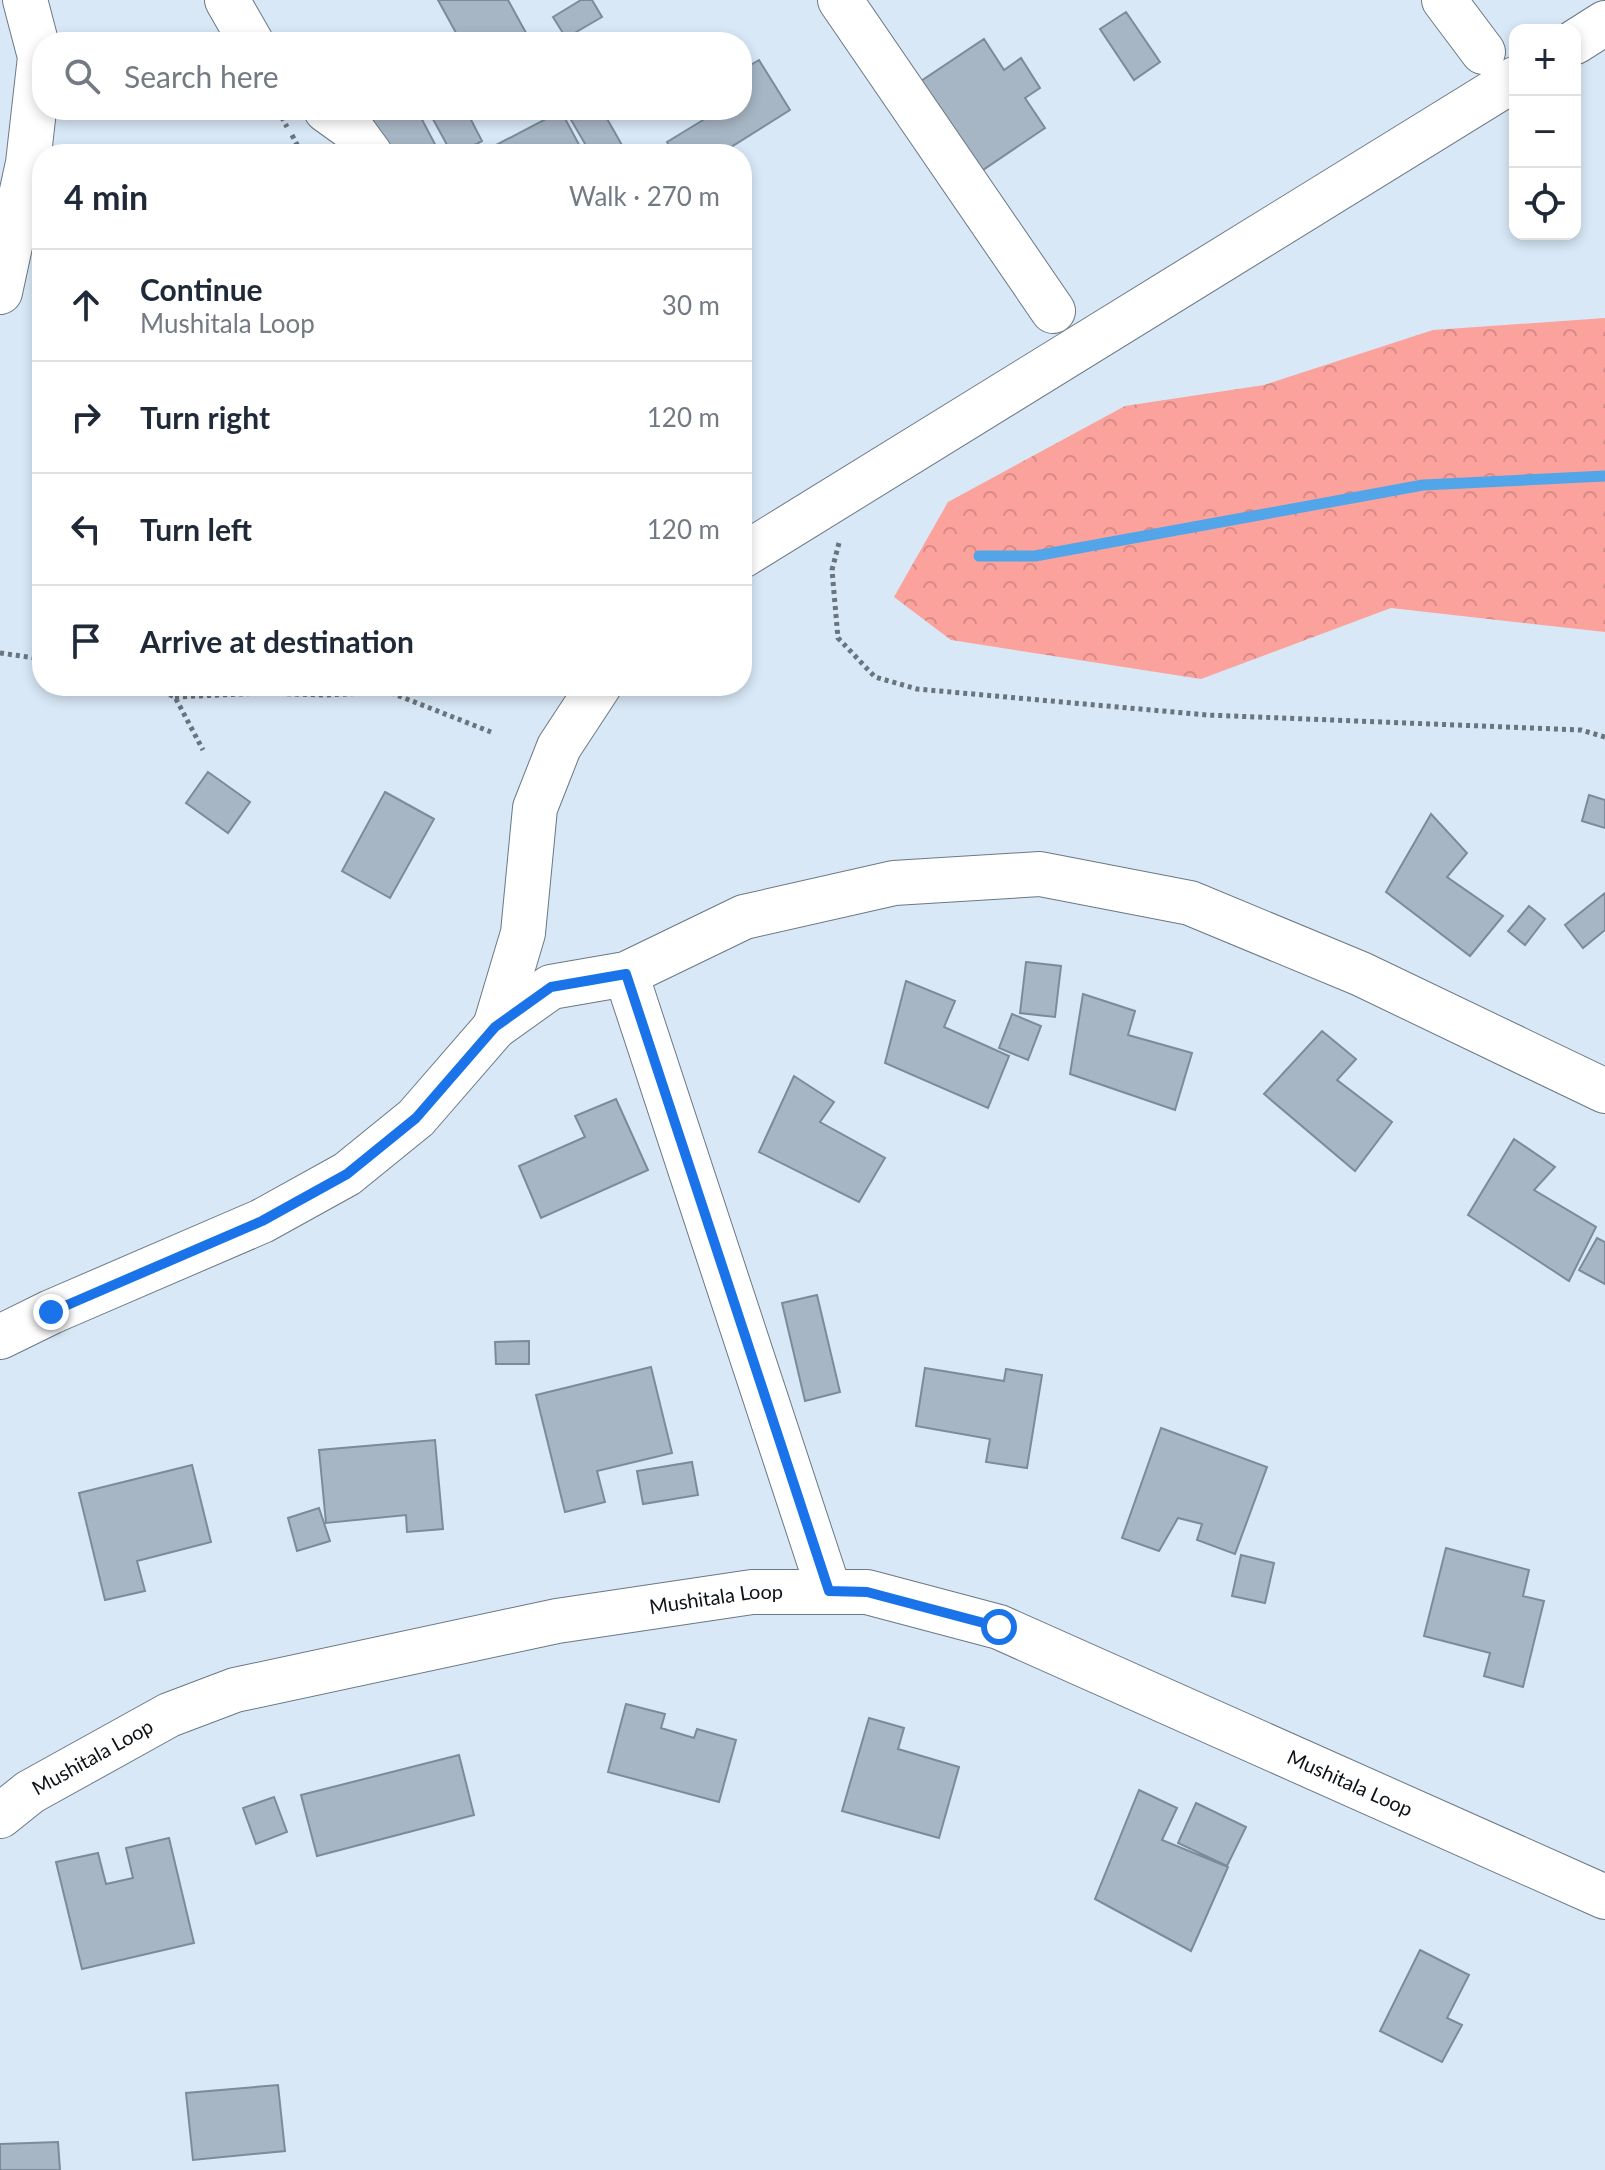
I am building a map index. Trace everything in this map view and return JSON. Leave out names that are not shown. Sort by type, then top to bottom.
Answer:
[{"type":"street","points":[[25,0],[33,32]]},
{"type":"street","points":[[227,0],[245,32]]},
{"type":"street","points":[[840,0],[1053,311]]},
{"type":"street","points":[[752,550],[1499,65],[1444,0]]},
{"type":"street","points":[[1581,38],[1605,23]]},
{"type":"street","points":[[0,292],[28,163],[33,120]]},
{"type":"street","points":[[340,120],[351,128],[363,144]]},
{"type":"street","points":[[495,1027],[523,933],[535,808],[559,747],[592,696]]},
{"type":"street","points":[[0,1337],[262,1221],[347,1174],[416,1118],[495,1027],[551,987],[626,974],[744,917],[894,883],[1040,874],[1190,903],[1361,974],[1605,1091]]},
{"type":"street","points":[[626,974],[829,1591]]},
{"type":"street","name":"Mushitala Loop","points":[[0,1816],[30,1792],[169,1715],[235,1690],[557,1621],[752,1592],[867,1592],[999,1627],[1605,1897]]},
{"type":"path","points":[[843,529],[832,570],[838,638],[875,677],[917,689],[1207,715],[1581,730],[1605,737]]},
{"type":"path","points":[[0,653],[32,658]]},
{"type":"path","points":[[197,696],[175,697],[203,750]]},
{"type":"path","points":[[399,696],[491,732]]},
{"type":"green space","points":[[1605,318],[1605,632],[1391,608],[1201,679],[951,640],[894,597],[948,502],[1125,406],[1264,385],[1433,330]]},
{"type":"building","points":[[438,0],[508,0],[526,32],[456,32]]},
{"type":"building","points":[[581,0],[592,0],[602,17],[576,32],[562,32],[553,17]]},
{"type":"building","points":[[1126,12],[1160,62],[1134,80],[1100,29]]},
{"type":"building","points":[[984,39],[1004,70],[1021,58],[1040,88],[1025,98],[1045,128],[977,174],[918,83]]},
{"type":"building","points":[[759,60],[790,110],[736,144],[668,144],[667,142],[703,120],[752,120],[752,64]]},
{"type":"building","points":[[369,120],[422,120],[435,144],[382,144]]},
{"type":"building","points":[[433,120],[471,120],[482,141],[476,144],[447,144]]},
{"type":"building","points":[[544,120],[566,120],[579,144],[498,144]]},
{"type":"building","points":[[571,120],[608,120],[621,144],[585,144]]},
{"type":"building","points":[[208,772],[250,802],[228,833],[186,803]]},
{"type":"building","points":[[385,792],[434,819],[390,898],[342,871]]},
{"type":"building","points":[[1589,795],[1605,800],[1605,828],[1582,821]]},
{"type":"building","points":[[1431,814],[1467,853],[1447,877],[1503,916],[1470,956],[1386,892]]},
{"type":"building","points":[[1605,893],[1605,930],[1583,948],[1565,925]]},
{"type":"building","points":[[1529,906],[1545,919],[1525,945],[1508,931]]},
{"type":"building","points":[[1026,962],[1061,966],[1055,1017],[1020,1013]]},
{"type":"building","points":[[906,981],[955,1001],[944,1027],[1009,1056],[988,1108],[885,1063]]},
{"type":"building","points":[[1083,994],[1135,1011],[1128,1035],[1192,1053],[1175,1110],[1070,1074]]},
{"type":"building","points":[[1012,1014],[1041,1026],[1028,1060],[999,1048]]},
{"type":"building","points":[[1322,1031],[1356,1059],[1337,1080],[1392,1122],[1355,1171],[1264,1094]]},
{"type":"building","points":[[794,1076],[834,1102],[820,1122],[885,1158],[859,1202],[759,1152]]},
{"type":"building","points":[[616,1099],[648,1170],[541,1218],[519,1166],[585,1137],[575,1116]]},
{"type":"building","points":[[1514,1139],[1555,1167],[1534,1190],[1596,1227],[1569,1281],[1468,1215]]},
{"type":"building","points":[[1597,1238],[1605,1242],[1605,1284],[1579,1270]]},
{"type":"building","points":[[817,1295],[840,1392],[805,1401],[782,1303]]},
{"type":"building","points":[[529,1341],[529,1364],[496,1364],[495,1342]]},
{"type":"building","points":[[651,1367],[672,1453],[597,1471],[605,1502],[565,1512],[536,1395]]},
{"type":"building","points":[[925,1368],[1004,1381],[1006,1369],[1042,1375],[1027,1468],[986,1462],[990,1439],[916,1426]]},
{"type":"building","points":[[1161,1428],[1267,1467],[1235,1554],[1197,1540],[1202,1524],[1178,1518],[1159,1551],[1122,1538]]},
{"type":"building","points":[[435,1440],[443,1529],[407,1532],[406,1515],[326,1523],[319,1450]]},
{"type":"building","points":[[692,1462],[698,1495],[643,1504],[637,1471]]},
{"type":"building","points":[[192,1465],[211,1542],[137,1561],[145,1591],[105,1600],[79,1493]]},
{"type":"building","points":[[319,1508],[330,1541],[297,1551],[288,1518]]},
{"type":"building","points":[[1446,1548],[1529,1570],[1523,1596],[1544,1601],[1523,1687],[1484,1676],[1490,1653],[1424,1636]]},
{"type":"building","points":[[1241,1555],[1274,1563],[1265,1603],[1232,1596]]},
{"type":"building","points":[[626,1704],[665,1714],[661,1728],[694,1738],[697,1729],[736,1740],[719,1802],[608,1772]]},
{"type":"building","points":[[869,1718],[904,1728],[898,1749],[959,1767],[939,1838],[842,1811]]},
{"type":"building","points":[[459,1755],[474,1815],[317,1856],[301,1795]]},
{"type":"building","points":[[1139,1790],[1177,1808],[1162,1840],[1228,1867],[1191,1951],[1095,1899]]},
{"type":"building","points":[[274,1797],[287,1832],[256,1844],[243,1808]]},
{"type":"building","points":[[1196,1803],[1246,1827],[1227,1866],[1178,1843]]},
{"type":"building","points":[[169,1838],[194,1943],[82,1969],[56,1862],[98,1853],[106,1884],[133,1878],[126,1848]]},
{"type":"building","points":[[1420,1950],[1469,1975],[1447,2018],[1462,2025],[1442,2062],[1380,2031]]},
{"type":"building","points":[[278,2085],[285,2151],[193,2160],[186,2093]]},
{"type":"building","points":[[58,2142],[60,2170],[0,2170],[0,2144]]},
{"type":"waterway","points":[[979,556],[1035,556],[1423,485],[1605,476]]},
{"type":"route","points":[[51,1312],[262,1221],[347,1174],[416,1118],[495,1027],[551,987],[626,974],[829,1591],[867,1592],[999,1627]]}]
